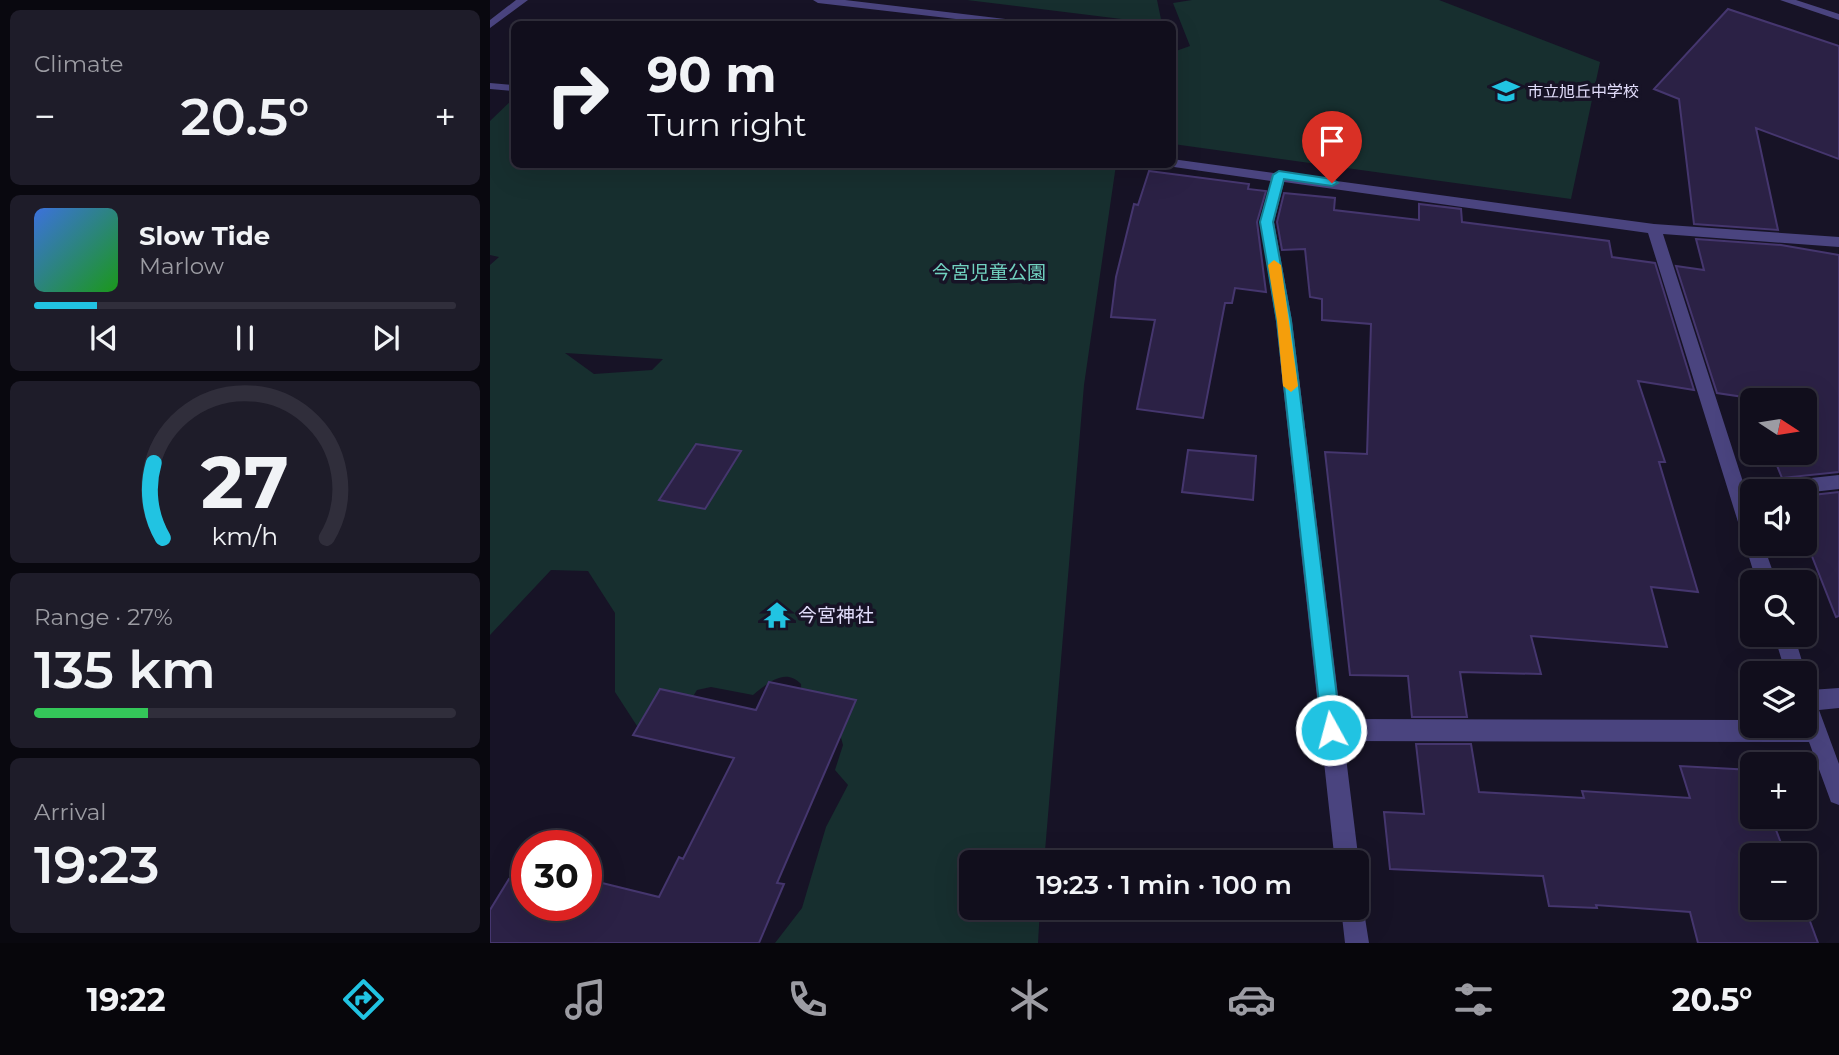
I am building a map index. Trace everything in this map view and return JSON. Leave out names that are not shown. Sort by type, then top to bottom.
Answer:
[{"type":"street","points":[[490,25],[523,0]]},
{"type":"street","points":[[818,0],[996,21]]},
{"type":"street","points":[[1785,0],[1839,17]]},
{"type":"street","points":[[490,86],[511,88]]},
{"type":"street","points":[[1176,163],[1279,175],[1654,229],[1839,242]]},
{"type":"street","points":[[1279,175],[1267,222],[1284,321],[1345,850]]},
{"type":"street","points":[[1654,229],[1740,499]]},
{"type":"street","points":[[1738,493],[1839,482]]},
{"type":"street","points":[[1817,699],[1839,698]]},
{"type":"street","points":[[1331,730],[1740,731]]},
{"type":"street","points":[[1817,734],[1839,794]]},
{"type":"street","points":[[1354,920],[1357,943]]},
{"type":"green space","points":[[967,0],[1157,0],[1161,21],[1138,21]]},
{"type":"green space","points":[[1192,0],[1439,0],[1600,62],[1571,199],[1176,144],[1176,51],[1190,46],[1173,3]]},
{"type":"green space","name":"今宮神社","points":[[511,101],[511,168],[1116,168],[1084,385],[1045,850],[959,850],[959,920],[1039,920],[1038,943],[775,943],[802,908],[826,827],[848,785],[835,770],[843,745],[836,719],[802,704],[801,684],[795,679],[782,677],[753,695],[711,687],[697,690],[682,714],[639,729],[615,692],[615,613],[588,571],[551,570],[490,635],[490,265],[499,257],[490,255],[490,121]],"holes":[[[565,353],[663,359],[652,370],[594,374]]]},
{"type":"building","points":[[1728,9],[1839,46],[1839,159],[1756,128],[1778,230],[1694,224],[1679,99],[1654,89]]},
{"type":"building","points":[[1149,171],[1249,184],[1248,189],[1266,191],[1257,222],[1266,292],[1235,288],[1232,303],[1225,303],[1203,418],[1137,409],[1155,320],[1111,317],[1116,277],[1134,204],[1138,205]]},
{"type":"building","points":[[1284,193],[1335,198],[1334,210],[1419,220],[1419,204],[1461,209],[1462,222],[1609,241],[1612,257],[1655,263],[1694,390],[1638,381],[1665,462],[1659,462],[1698,592],[1651,587],[1667,647],[1531,636],[1541,674],[1460,672],[1467,717],[1412,717],[1408,676],[1350,675],[1325,452],[1367,454],[1371,324],[1322,320],[1322,299],[1310,297],[1305,249],[1282,250],[1277,222]]},
{"type":"building","points":[[1696,239],[1781,245],[1839,255],[1839,472],[1782,478],[1777,466],[1817,465],[1817,388],[1740,388],[1740,396],[1717,393],[1676,266],[1704,270]]},
{"type":"building","points":[[696,444],[741,451],[705,509],[659,500]]},
{"type":"building","points":[[1188,450],[1256,456],[1253,500],[1182,492]]},
{"type":"building","points":[[1839,492],[1839,616],[1836,617],[1812,556],[1817,556],[1817,495]]},
{"type":"building","points":[[769,682],[856,700],[777,883],[784,884],[759,943],[490,943],[490,910],[509,879],[511,921],[602,921],[602,883],[659,897],[679,857],[683,859],[734,758],[633,735],[660,689],[756,710]]},
{"type":"building","points":[[1416,744],[1471,744],[1479,792],[1584,798],[1582,791],[1690,798],[1680,766],[1740,769],[1740,829],[1776,829],[1781,843],[1740,843],[1740,920],[1810,920],[1818,943],[1698,943],[1690,912],[1596,905],[1597,908],[1549,906],[1543,876],[1390,869],[1384,812],[1424,814]]},
{"type":"slow traffic","points":[[1274,265],[1284,321],[1291,386]]},
{"type":"place","name":"市立旭丘中学校","points":[[1506,91]]},
{"type":"place","name":"今宮神社","points":[[777,615]]},
{"type":"route","points":[[1331,730],[1284,321],[1267,222],[1279,175],[1332,183]]},
{"type":"park label","name":"今宮児童公園","points":[[989,272]]}]
